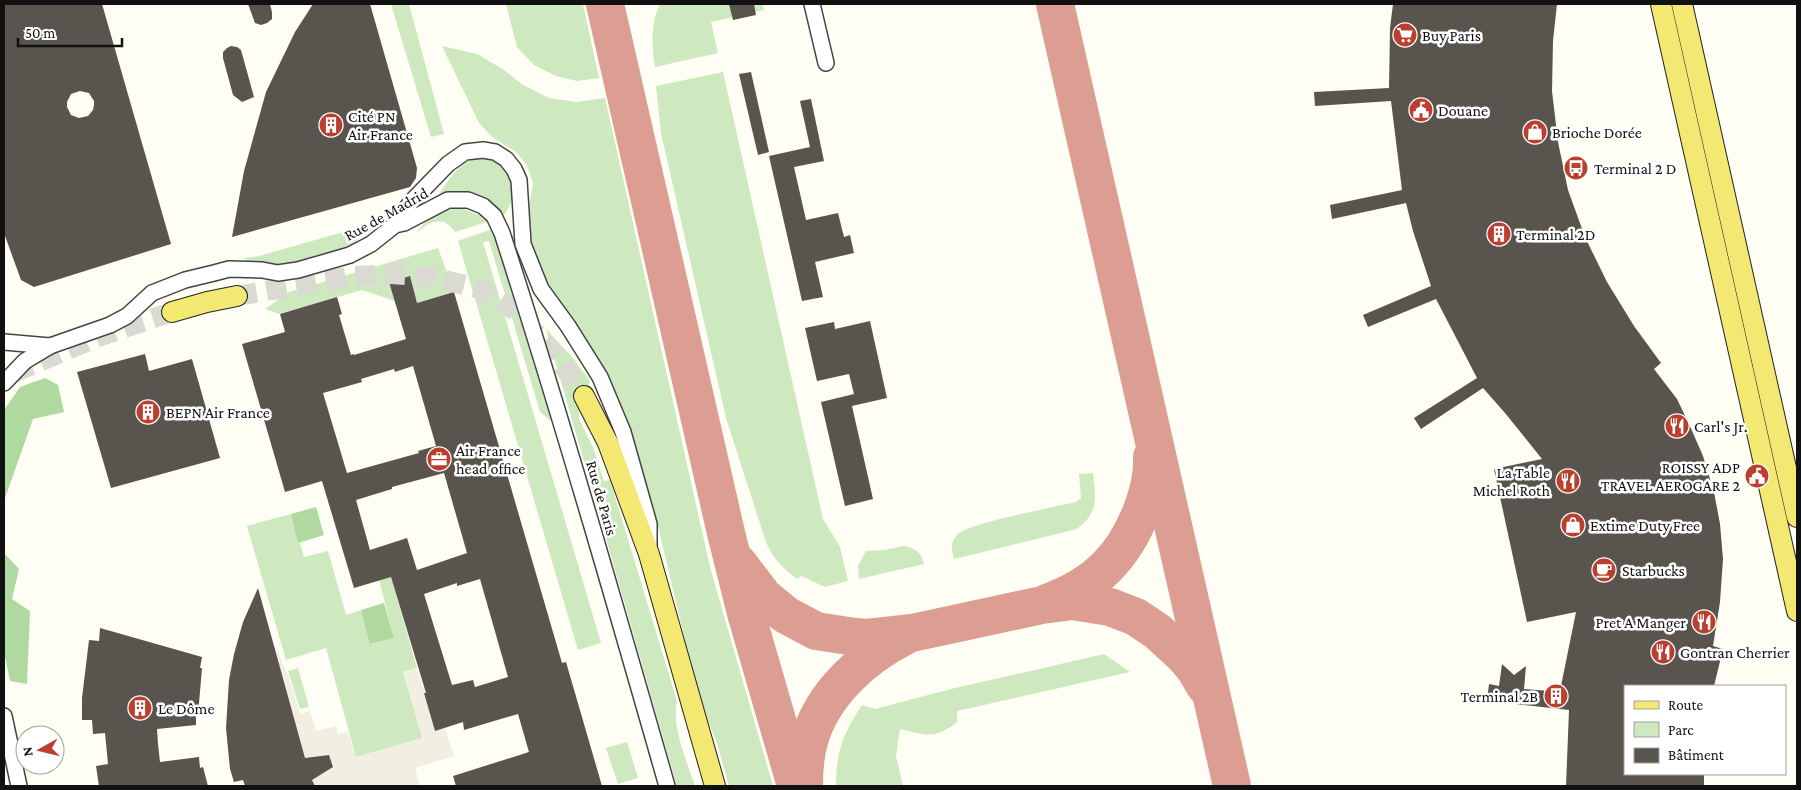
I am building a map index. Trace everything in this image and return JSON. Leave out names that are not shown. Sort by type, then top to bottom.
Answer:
[{"type":"main road","points":[[1661,4],[1797,611]]},
{"type":"main road","points":[[1682,4],[1797,517]]},
{"type":"main road","points":[[172,312],[237,296]]},
{"type":"main road","points":[[584,396],[608,443],[649,554],[715,786]]},
{"type":"street","points":[[812,4],[826,63]]},
{"type":"street","points":[[395,225],[411,202],[448,164],[465,152],[483,150],[494,152],[506,159],[514,169],[519,180],[523,244],[541,289],[568,326],[600,377],[623,432],[649,524],[649,554]]},
{"type":"street","name":"Rue de Madrid","points":[[4,342],[50,346],[110,325],[127,316],[152,293],[185,280],[229,269],[262,270],[278,273],[298,270],[350,255],[371,244],[395,225],[404,223],[448,200],[468,200],[483,206],[494,216],[497,222]]},
{"type":"street","name":"Rue de Paris","points":[[497,222],[560,413],[667,786]]},
{"type":"street","points":[[4,383],[25,362],[50,346]]},
{"type":"street","points":[[4,716],[19,786]]},
{"type":"green space","points":[[391,4],[409,4],[444,134],[431,137]]},
{"type":"green space","points":[[506,4],[583,4],[599,78],[577,81],[556,76],[534,65],[517,47]]},
{"type":"green space","points":[[660,4],[763,4],[764,10],[711,22],[718,53],[655,67],[653,35],[655,19]]},
{"type":"green space","points":[[442,46],[477,54],[504,70],[523,85],[549,98],[577,102],[605,98],[710,567],[773,786],[729,786],[717,743],[698,695],[659,530],[625,419],[601,364],[543,277],[530,248],[528,212],[533,183],[529,171],[516,152],[491,136],[479,123]]},
{"type":"green space","points":[[723,72],[823,519],[840,547],[848,581],[825,587],[801,576],[797,579],[782,566],[767,545],[726,418],[661,133],[656,86]]},
{"type":"green space","points":[[478,158],[490,159],[500,163],[512,177],[514,186],[513,196],[503,216],[488,203],[474,195],[466,193],[439,194],[460,167]]},
{"type":"green space","points":[[461,208],[478,215],[487,222],[455,232],[450,226],[440,221],[425,226],[415,234],[425,222],[440,212]]},
{"type":"green space","points":[[368,225],[374,226],[349,247],[279,266],[253,263],[243,258],[259,256]]},
{"type":"green space","points":[[492,229],[541,381],[558,427],[540,412],[489,241],[483,242],[601,643],[578,650],[458,241]]},
{"type":"green space","points":[[438,248],[454,292],[417,303],[409,276],[389,282],[395,301],[362,290],[279,314],[265,309],[289,292]]},
{"type":"green space","points":[[546,329],[573,358],[590,381],[579,412],[579,419],[593,447],[604,481],[610,480],[677,701],[676,722],[678,733],[695,786],[677,786]]},
{"type":"green space","points":[[45,378],[58,385],[64,412],[33,419],[4,501],[4,410],[20,387]]},
{"type":"green space","points":[[1093,473],[1095,497],[1093,510],[1077,529],[954,559],[952,546],[958,534],[995,520],[1076,502],[1081,498],[1079,474]]},
{"type":"green space","points":[[316,507],[324,535],[298,543],[291,514]]},
{"type":"green space","points":[[291,514],[304,557],[328,551],[346,615],[361,610],[371,644],[394,638],[379,580],[391,577],[417,668],[403,672],[423,738],[356,757],[326,648],[286,660],[247,526]]},
{"type":"green space","points":[[903,546],[917,551],[924,564],[859,579],[858,566],[866,551],[885,550]]},
{"type":"green space","points":[[4,553],[19,569],[12,599],[30,611],[27,684],[10,681],[4,651]]},
{"type":"green space","points":[[384,603],[394,638],[370,644],[361,610]]},
{"type":"green space","points":[[1104,654],[1130,672],[957,711],[957,722],[936,734],[923,734],[900,729],[896,756],[903,786],[836,786],[837,763],[842,743],[845,734],[862,705],[875,709],[951,689]]},
{"type":"green space","points":[[298,668],[309,707],[300,709],[288,671]]},
{"type":"green space","points":[[627,742],[638,778],[618,784],[606,748]]},
{"type":"shaded area","points":[[273,646],[279,653],[288,675],[300,714],[310,711],[316,731],[336,726],[338,734],[348,732],[356,757],[422,738],[403,672],[417,668],[435,730],[445,728],[454,756],[415,768],[420,786],[315,786],[312,780],[333,767],[329,755],[305,758]]},
{"type":"building","points":[[4,4],[102,4],[171,244],[34,287],[21,280],[4,233]],"holes":[[[80,91],[89,93],[94,101],[93,110],[88,116],[79,118],[71,115],[67,107],[71,94]]]},
{"type":"building","points":[[248,4],[270,4],[272,19],[261,25],[255,23]]},
{"type":"building","name":"Cité PN Air France","points":[[313,4],[370,4],[417,168],[416,178],[410,187],[232,237],[244,171],[266,92],[295,32]]},
{"type":"building","points":[[729,4],[754,4],[756,15],[733,20]]},
{"type":"building","points":[[1393,4],[1557,4],[1553,41],[1552,91],[1558,142],[1568,190],[1585,237],[1607,282],[1634,326],[1661,363],[1654,369],[1677,399],[1689,424],[1703,456],[1714,492],[1720,524],[1723,559],[1720,602],[1713,646],[1723,649],[1714,685],[1624,685],[1624,775],[1704,775],[1704,786],[1566,786],[1569,710],[1487,701],[1489,684],[1499,686],[1502,664],[1514,675],[1526,666],[1524,689],[1550,691],[1551,685],[1561,686],[1576,612],[1527,622],[1494,469],[1542,459],[1505,413],[1483,388],[1421,429],[1414,418],[1477,378],[1436,299],[1368,327],[1363,315],[1431,286],[1406,203],[1332,219],[1330,205],[1402,190],[1391,101],[1315,106],[1314,92],[1389,88],[1390,28]]},
{"type":"building","points":[[231,46],[241,50],[254,97],[242,102],[233,95],[223,58],[223,52]]},
{"type":"building","points":[[751,72],[769,152],[758,155],[739,74]]},
{"type":"building","points":[[811,99],[824,161],[794,167],[806,220],[838,213],[844,237],[850,235],[854,253],[815,262],[823,297],[802,301],[769,156],[810,147],[800,101]]},
{"type":"building","points":[[410,276],[417,303],[454,292],[562,663],[566,662],[602,786],[456,786],[453,776],[529,752],[518,714],[464,730],[463,722],[435,731],[424,693],[426,693],[391,577],[354,588],[322,481],[285,492],[242,344],[285,332],[280,314],[337,297],[342,314],[339,315],[351,355],[406,339],[389,282]],"holes":[[[413,366],[436,446],[418,451],[419,453],[347,473],[323,393],[362,382],[361,379],[394,369],[395,372]],[[444,473],[467,553],[417,570],[407,538],[370,550],[356,500],[392,489],[392,487]],[[480,579],[508,677],[475,687],[473,680],[452,685],[424,594],[457,583],[457,586]]]},
{"type":"building","points":[[870,321],[887,398],[852,406],[873,499],[845,506],[821,402],[854,394],[849,374],[817,381],[805,328],[834,322],[835,329]]},
{"type":"building","name":"BEPN Air France","points":[[145,354],[149,371],[192,359],[220,458],[111,488],[77,372]]},
{"type":"building","name":"Le Dôme","points":[[258,588],[305,758],[329,755],[333,767],[312,780],[315,786],[245,786],[243,780],[234,782],[230,769],[226,728],[229,680],[243,622]]},
{"type":"building","name":"Le Dôme","points":[[100,628],[202,657],[196,725],[157,729],[160,762],[199,757],[200,768],[203,767],[208,786],[99,786],[96,766],[108,764],[105,733],[93,734],[92,720],[82,720],[82,698],[89,640],[99,641]]},
{"type":"taxiway","points":[[605,4],[726,533],[746,613],[796,786]]},
{"type":"taxiway","points":[[1055,4],[1232,786]]},
{"type":"taxiway","points":[[1049,602],[1081,587],[1094,578],[1117,555],[1135,527],[1144,504],[1151,477],[1152,457]]},
{"type":"taxiway","points":[[738,563],[764,597],[786,615],[816,631],[855,637],[867,638],[912,633],[1042,605],[1072,601],[1110,607],[1136,617],[1158,632],[1183,655],[1195,669],[1205,686]]},
{"type":"taxiway","points":[[804,786],[805,763],[809,741],[815,724],[834,693],[860,666],[905,636]]},
{"type":"tunnel","points":[[237,296],[354,276],[392,274],[433,277],[480,289],[514,310],[554,353],[584,396]]},
{"type":"tunnel","points":[[13,373],[98,337],[172,312]]},
{"type":"place","name":"Buy Paris","points":[[1405,35]]},
{"type":"place","name":"Douane","points":[[1421,110]]},
{"type":"place","name":"Cité PN Air France","points":[[331,125]]},
{"type":"place","name":"Brioche Dorée","points":[[1535,132]]},
{"type":"place","name":"Terminal 2 D","points":[[1576,168]]},
{"type":"place","name":"Terminal 2D","points":[[1499,234]]},
{"type":"place","name":"BEPN Air France","points":[[148,412]]},
{"type":"place","name":"Carl's Jr.","points":[[1677,426]]},
{"type":"place","name":"Air France head office","points":[[439,459]]},
{"type":"place","name":"ROISSY ADP TRAVEL AEROGARE 2","points":[[1757,476]]},
{"type":"place","name":"La Table Michel Roth","points":[[1568,481]]},
{"type":"place","name":"Extime Duty Free","points":[[1573,525]]},
{"type":"place","name":"Starbucks","points":[[1604,570]]},
{"type":"place","name":"Pret A Manger","points":[[1704,622]]},
{"type":"place","name":"Gontran Cherrier","points":[[1663,652]]},
{"type":"place","name":"Terminal 2B","points":[[1556,696]]},
{"type":"place","name":"Le Dôme","points":[[140,708]]}]
